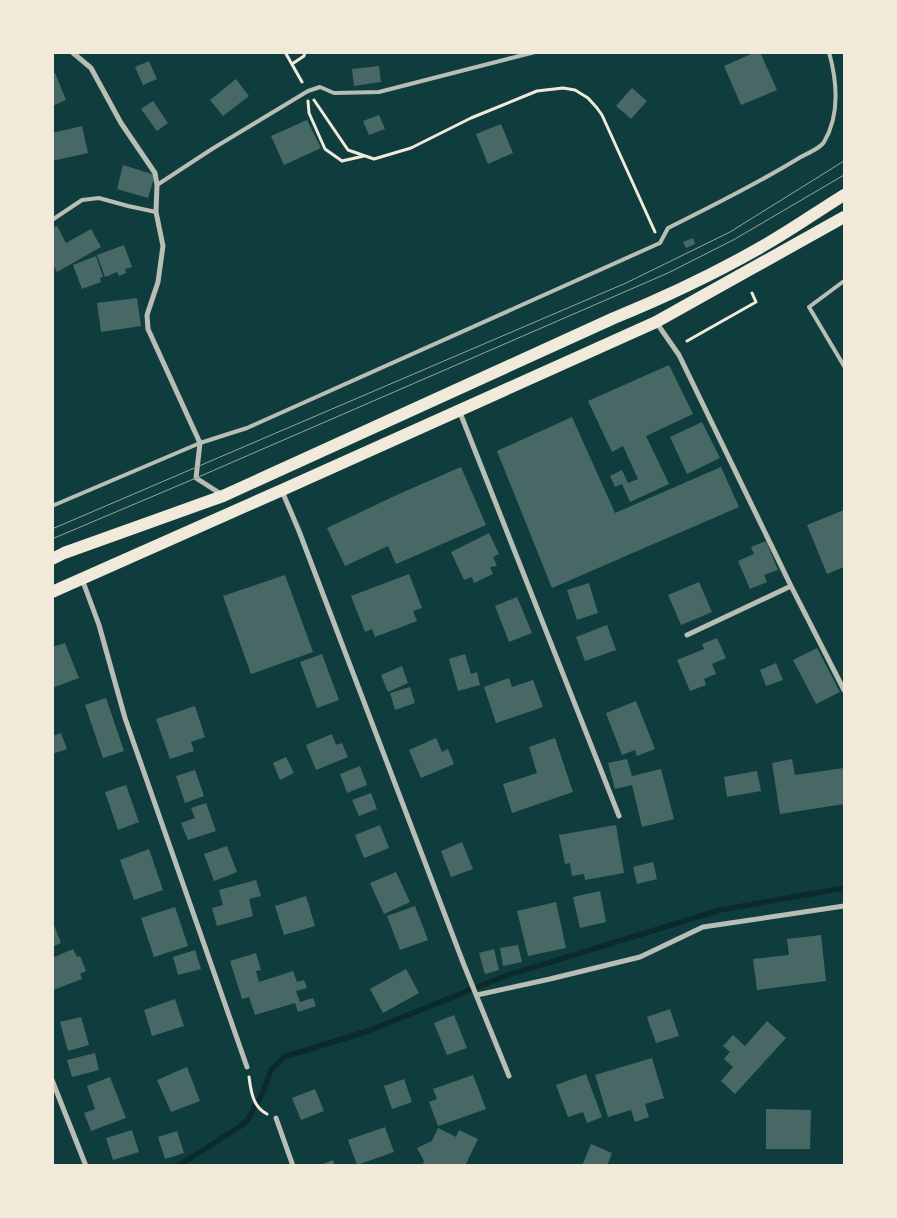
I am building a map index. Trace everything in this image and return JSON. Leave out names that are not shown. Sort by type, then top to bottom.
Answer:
[{"type":"main road","points":[[52,559],[223,496],[614,318],[660,299],[758,249],[844,195]]},
{"type":"main road","points":[[52,592],[656,322],[844,217]]},
{"type":"street","points":[[72,52],[91,68],[121,123],[155,173],[157,185],[156,212],[164,246],[158,282],[147,315],[148,329],[200,443],[196,478],[223,496]]},
{"type":"street","points":[[656,322],[678,355],[844,690]]},
{"type":"street","points":[[458,410],[619,816]]},
{"type":"street","points":[[282,490],[464,965],[509,1076]]},
{"type":"street","points":[[82,580],[99,625],[125,718],[247,1066]]},
{"type":"street","points":[[688,635],[792,586]]},
{"type":"street","points":[[477,995],[640,957],[703,927],[844,906]]},
{"type":"street","points":[[52,1080],[86,1166]]},
{"type":"street","points":[[276,1118],[293,1166]]},
{"type":"lane","points":[[157,185],[308,91],[320,87],[334,94],[379,92],[535,52]]},
{"type":"lane","points":[[52,506],[200,443],[247,428],[660,243],[668,228],[760,181],[823,144],[833,123],[836,96],[829,52]]},
{"type":"lane","points":[[52,220],[82,200],[99,198],[156,212]]},
{"type":"lane","points":[[844,281],[809,307],[844,366]]},
{"type":"path","points":[[285,52],[308,91],[348,150],[374,159],[412,148],[470,118],[537,91],[562,88],[575,90],[588,98],[602,115],[660,243]]},
{"type":"path","points":[[292,64],[304,56],[306,52]]},
{"type":"path","points":[[308,91],[309,113],[325,149],[342,161],[364,156]]},
{"type":"path","points":[[687,341],[756,302],[752,293]]},
{"type":"path","points":[[247,1066],[253,1098],[257,1106]]},
{"type":"building","points":[[760,52],[777,90],[741,105],[724,66]]},
{"type":"building","points":[[149,61],[157,79],[143,85],[135,67]]},
{"type":"building","points":[[379,66],[381,82],[354,86],[352,69]]},
{"type":"building","points":[[55,73],[66,100],[52,106],[52,74]]},
{"type":"building","points":[[236,79],[249,96],[223,116],[210,100]]},
{"type":"building","points":[[632,88],[647,101],[631,119],[616,106]]},
{"type":"building","points":[[153,101],[168,123],[157,131],[141,109]]},
{"type":"building","points":[[379,115],[385,129],[369,135],[363,121]]},
{"type":"building","points":[[307,120],[321,148],[284,165],[271,136]]},
{"type":"building","points":[[501,124],[513,153],[488,164],[476,134]]},
{"type":"building","points":[[82,126],[88,153],[52,161],[52,133]]},
{"type":"building","points":[[123,165],[155,175],[148,198],[117,189]]},
{"type":"building","points":[[57,226],[66,243],[91,229],[101,247],[57,272],[52,263],[52,228]]},
{"type":"building","points":[[693,238],[695,244],[686,248],[683,242]]},
{"type":"building","points":[[124,245],[132,267],[125,269],[126,273],[119,276],[117,272],[105,277],[97,255]]},
{"type":"building","points":[[96,256],[103,277],[100,278],[101,282],[82,289],[73,265]]},
{"type":"building","points":[[137,298],[141,326],[101,332],[97,303]]},
{"type":"building","points":[[669,365],[693,414],[646,436],[669,484],[630,502],[622,484],[615,487],[610,476],[622,470],[628,483],[638,479],[623,446],[612,452],[588,401]]},
{"type":"building","points":[[572,417],[615,513],[721,467],[739,507],[552,588],[497,451]]},
{"type":"building","points":[[702,422],[720,458],[687,474],[670,437]]},
{"type":"building","points":[[461,467],[486,525],[396,564],[388,546],[345,566],[327,528]]},
{"type":"building","points":[[844,510],[844,567],[827,574],[807,525]]},
{"type":"building","points":[[489,533],[499,554],[493,557],[497,566],[490,567],[493,574],[474,583],[472,577],[464,580],[451,552]]},
{"type":"building","points":[[766,541],[778,570],[764,575],[767,582],[750,589],[738,561],[754,554],[751,547]]},
{"type":"building","points":[[409,574],[422,608],[413,611],[417,621],[375,637],[372,629],[365,632],[351,596]]},
{"type":"building","points":[[285,575],[313,652],[251,674],[223,596]]},
{"type":"building","points":[[699,582],[712,612],[681,625],[668,595]]},
{"type":"building","points":[[589,583],[598,613],[577,620],[567,590]]},
{"type":"building","points":[[517,597],[532,633],[509,642],[495,606]]},
{"type":"building","points":[[607,625],[616,650],[585,661],[576,637]]},
{"type":"building","points":[[717,638],[726,658],[712,664],[716,674],[704,679],[706,685],[690,691],[677,660],[704,649],[702,644]]},
{"type":"building","points":[[65,643],[79,678],[52,688],[52,647]]},
{"type":"building","points":[[817,648],[840,692],[816,704],[793,660]]},
{"type":"building","points":[[322,654],[339,700],[317,708],[300,662]]},
{"type":"building","points":[[465,654],[471,674],[477,672],[480,685],[458,691],[449,659]]},
{"type":"building","points":[[776,663],[783,680],[766,686],[760,670]]},
{"type":"building","points":[[402,666],[408,683],[388,692],[381,675]]},
{"type":"building","points":[[509,678],[512,687],[533,680],[543,707],[496,723],[484,687]]},
{"type":"building","points":[[410,687],[415,703],[395,710],[390,693]]},
{"type":"building","points":[[106,698],[124,751],[103,758],[85,705]]},
{"type":"building","points":[[636,701],[655,749],[637,756],[635,750],[622,755],[606,713]]},
{"type":"building","points":[[195,706],[205,737],[191,742],[194,751],[170,759],[156,719]]},
{"type":"building","points":[[61,733],[67,749],[52,754],[52,736]]},
{"type":"building","points":[[332,734],[336,745],[342,743],[348,757],[316,770],[306,745]]},
{"type":"building","points":[[436,738],[442,752],[448,749],[454,764],[421,778],[409,750]]},
{"type":"building","points":[[555,738],[573,792],[512,813],[503,784],[537,773],[529,747]]},
{"type":"building","points":[[286,757],[294,773],[280,780],[273,763]]},
{"type":"building","points":[[627,759],[632,776],[661,769],[674,819],[642,827],[632,785],[615,789],[608,763]]},
{"type":"building","points":[[792,759],[795,775],[844,768],[844,804],[780,814],[772,763]]},
{"type":"building","points":[[360,766],[367,785],[347,793],[340,774]]},
{"type":"building","points":[[195,770],[204,796],[185,803],[176,776]]},
{"type":"building","points":[[757,771],[761,791],[727,797],[724,777]]},
{"type":"building","points":[[126,785],[139,822],[118,830],[105,792]]},
{"type":"building","points":[[371,793],[377,809],[359,816],[352,800]]},
{"type":"building","points":[[206,803],[216,831],[188,840],[181,823],[195,818],[191,808]]},
{"type":"building","points":[[380,825],[389,848],[364,858],[355,835]]},
{"type":"building","points":[[616,825],[624,873],[585,880],[584,874],[572,876],[570,863],[565,864],[559,835]]},
{"type":"building","points":[[462,842],[473,869],[451,877],[441,851]]},
{"type":"building","points":[[227,846],[237,872],[214,881],[204,854]]},
{"type":"building","points":[[149,849],[163,890],[134,900],[120,860]]},
{"type":"building","points":[[653,862],[657,879],[637,884],[633,867]]},
{"type":"building","points":[[396,872],[410,902],[384,914],[370,883]]},
{"type":"building","points":[[256,880],[261,896],[249,899],[253,916],[217,926],[212,908],[223,905],[219,890]]},
{"type":"building","points":[[600,891],[606,922],[580,928],[573,897]]},
{"type":"building","points":[[306,896],[315,926],[284,935],[275,906]]},
{"type":"building","points":[[556,902],[566,948],[528,956],[517,911]]},
{"type":"building","points":[[415,906],[428,940],[400,950],[387,916]]},
{"type":"building","points":[[175,907],[188,946],[154,957],[141,918]]},
{"type":"building","points":[[52,920],[61,943],[52,947]]},
{"type":"building","points":[[821,935],[826,981],[757,990],[753,959],[789,955],[787,939]]},
{"type":"building","points":[[518,945],[522,962],[503,966],[500,948]]},
{"type":"building","points":[[73,949],[77,957],[80,956],[86,971],[80,974],[82,979],[53,990],[52,958]]},
{"type":"building","points":[[494,949],[499,970],[485,974],[479,953]]},
{"type":"building","points":[[195,950],[201,969],[178,975],[173,957]]},
{"type":"building","points":[[256,953],[261,970],[256,971],[259,982],[293,971],[297,982],[304,980],[307,988],[296,991],[300,1002],[313,998],[316,1006],[298,1012],[295,1003],[255,1015],[249,997],[242,999],[230,961]]},
{"type":"building","points":[[406,969],[419,993],[383,1013],[370,989]]},
{"type":"building","points":[[175,999],[184,1026],[152,1036],[144,1010]]},
{"type":"building","points":[[670,1009],[679,1036],[656,1043],[647,1017]]},
{"type":"building","points":[[454,1015],[467,1048],[447,1055],[434,1023]]},
{"type":"building","points":[[81,1017],[89,1045],[68,1051],[60,1022]]},
{"type":"building","points":[[767,1021],[786,1038],[735,1094],[721,1081],[733,1067],[724,1059],[730,1052],[723,1046],[733,1035],[745,1046]]},
{"type":"building","points":[[95,1053],[99,1070],[72,1077],[67,1060]]},
{"type":"building","points":[[652,1058],[664,1098],[645,1104],[649,1117],[635,1122],[631,1110],[608,1117],[595,1075]]},
{"type":"building","points":[[187,1067],[200,1101],[171,1112],[157,1080]]},
{"type":"building","points":[[586,1074],[602,1117],[587,1123],[583,1112],[568,1117],[556,1085]]},
{"type":"building","points":[[473,1075],[486,1109],[438,1126],[429,1102],[437,1099],[433,1089]]},
{"type":"building","points":[[110,1077],[126,1118],[91,1131],[84,1113],[95,1109],[87,1086]]},
{"type":"building","points":[[404,1079],[412,1102],[392,1109],[384,1086]]},
{"type":"building","points":[[315,1089],[324,1111],[301,1120],[292,1098]]},
{"type":"building","points":[[766,1109],[811,1110],[810,1149],[766,1149]]},
{"type":"building","points":[[385,1127],[394,1152],[357,1165],[348,1140]]},
{"type":"building","points":[[438,1128],[456,1137],[459,1130],[478,1139],[465,1166],[422,1166],[424,1161],[417,1148],[432,1141]]},
{"type":"building","points":[[132,1130],[139,1152],[113,1160],[106,1138]]},
{"type":"building","points":[[177,1131],[184,1153],[165,1159],[158,1137]]},
{"type":"building","points":[[591,1144],[612,1153],[607,1166],[582,1166]]},
{"type":"building","points":[[333,1160],[335,1166],[320,1166],[320,1165]]},
{"type":"waterway","points":[[178,1166],[241,1126],[248,1119],[263,1092],[271,1070],[284,1057],[365,1032],[505,976],[720,910],[844,888]]},
{"type":"tram line","points":[[52,529],[626,283],[730,232],[844,161]]},
{"type":"tram line","points":[[52,539],[668,273],[735,239],[844,175]]}]
